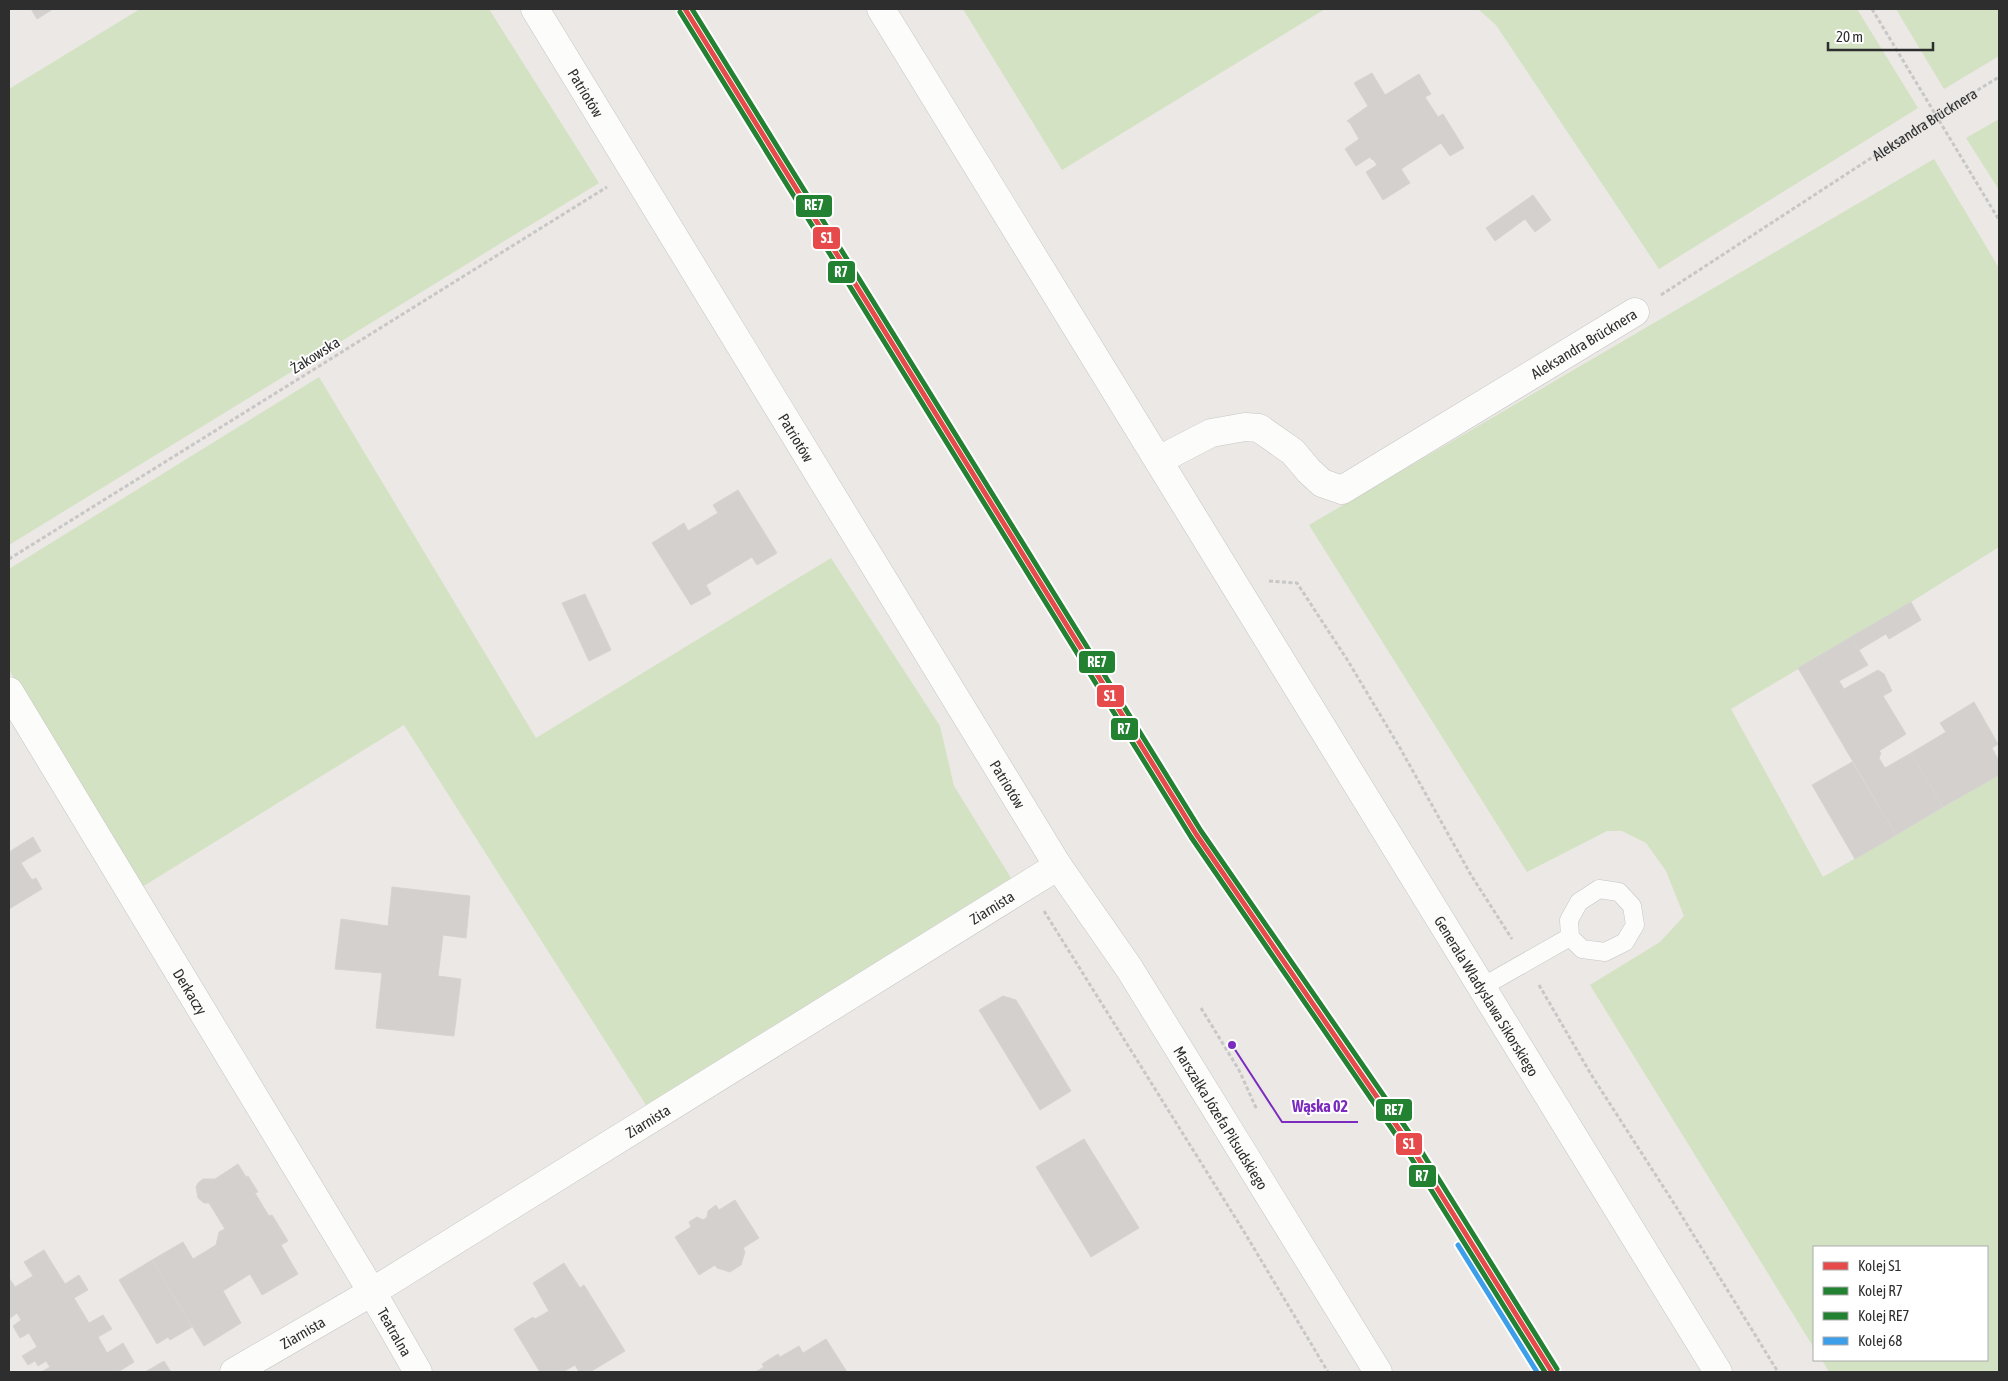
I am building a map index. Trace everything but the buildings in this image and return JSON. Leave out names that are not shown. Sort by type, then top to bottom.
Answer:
[{"type":"main road","name":"Patriotów","points":[[535,9],[1058,866]]},
{"type":"main road","points":[[881,9],[1160,460]]},
{"type":"main road","name":"Aleksandra Brücknera","points":[[1160,460],[1211,433],[1245,427],[1259,428],[1293,452],[1309,471],[1322,482],[1342,490],[1635,312]]},
{"type":"main road","name":"Generała Władysława Sikorskiego","points":[[1160,460],[1718,1372]]},
{"type":"main road","name":"Derkaczy","points":[[9,691],[372,1292]]},
{"type":"main road","name":"Ziarnista","points":[[234,1372],[372,1292],[1058,866]]},
{"type":"main road","name":"Marszałka Józefa Piłsudskiego","points":[[1058,866],[1128,968],[1378,1372]]},
{"type":"main road","name":"Teatralna","points":[[372,1292],[418,1372]]},
{"type":"lane","points":[[1482,987],[1570,937]]},
{"type":"path","points":[[1872,9],[1999,220]]},
{"type":"path","name":"Aleksandra Brücknera","points":[[1635,312],[1937,115],[1999,77]]},
{"type":"path","name":"Żakowska","points":[[9,559],[633,170]]},
{"type":"path","points":[[1042,908],[1243,1230],[1328,1372]]},
{"type":"green space","points":[[140,9],[489,9],[599,183],[9,545],[9,89]]},
{"type":"green space","points":[[963,9],[1325,9],[1062,170]]},
{"type":"green space","points":[[1478,9],[1857,9],[1918,108],[1659,269],[1496,25]]},
{"type":"green space","points":[[1896,9],[1999,9],[1999,56],[1944,89]]},
{"type":"green space","points":[[1999,119],[1999,190],[1966,138]]},
{"type":"green space","points":[[1934,159],[1999,268],[1999,547],[1911,602],[1731,709],[1823,877],[1999,775],[1999,1372],[1829,1372],[1823,1361],[1988,1361],[1988,1246],[1813,1246],[1813,1346],[1590,985],[1660,942],[1684,916],[1666,871],[1646,843],[1622,831],[1607,831],[1527,872],[1309,525]]},
{"type":"green space","points":[[319,377],[536,738],[831,558],[940,726],[954,786],[1011,878],[646,1105],[404,725],[142,887],[9,670],[9,569]]},
{"type":"rail line","name":"S1","points":[[685,9],[1196,834],[1410,1145],[1552,1372]]},
{"type":"rail line","name":"RE7","points":[[692,9],[1201,831],[1415,1141],[1557,1369]]},
{"type":"rail line","name":"R7","points":[[680,12],[1191,837],[1405,1148],[1545,1372]]},
{"type":"rail line","name":"68","points":[[1458,1245],[1537,1372]]},
{"type":"place","name":"Wąska 02","points":[[1232,1045]]}]
